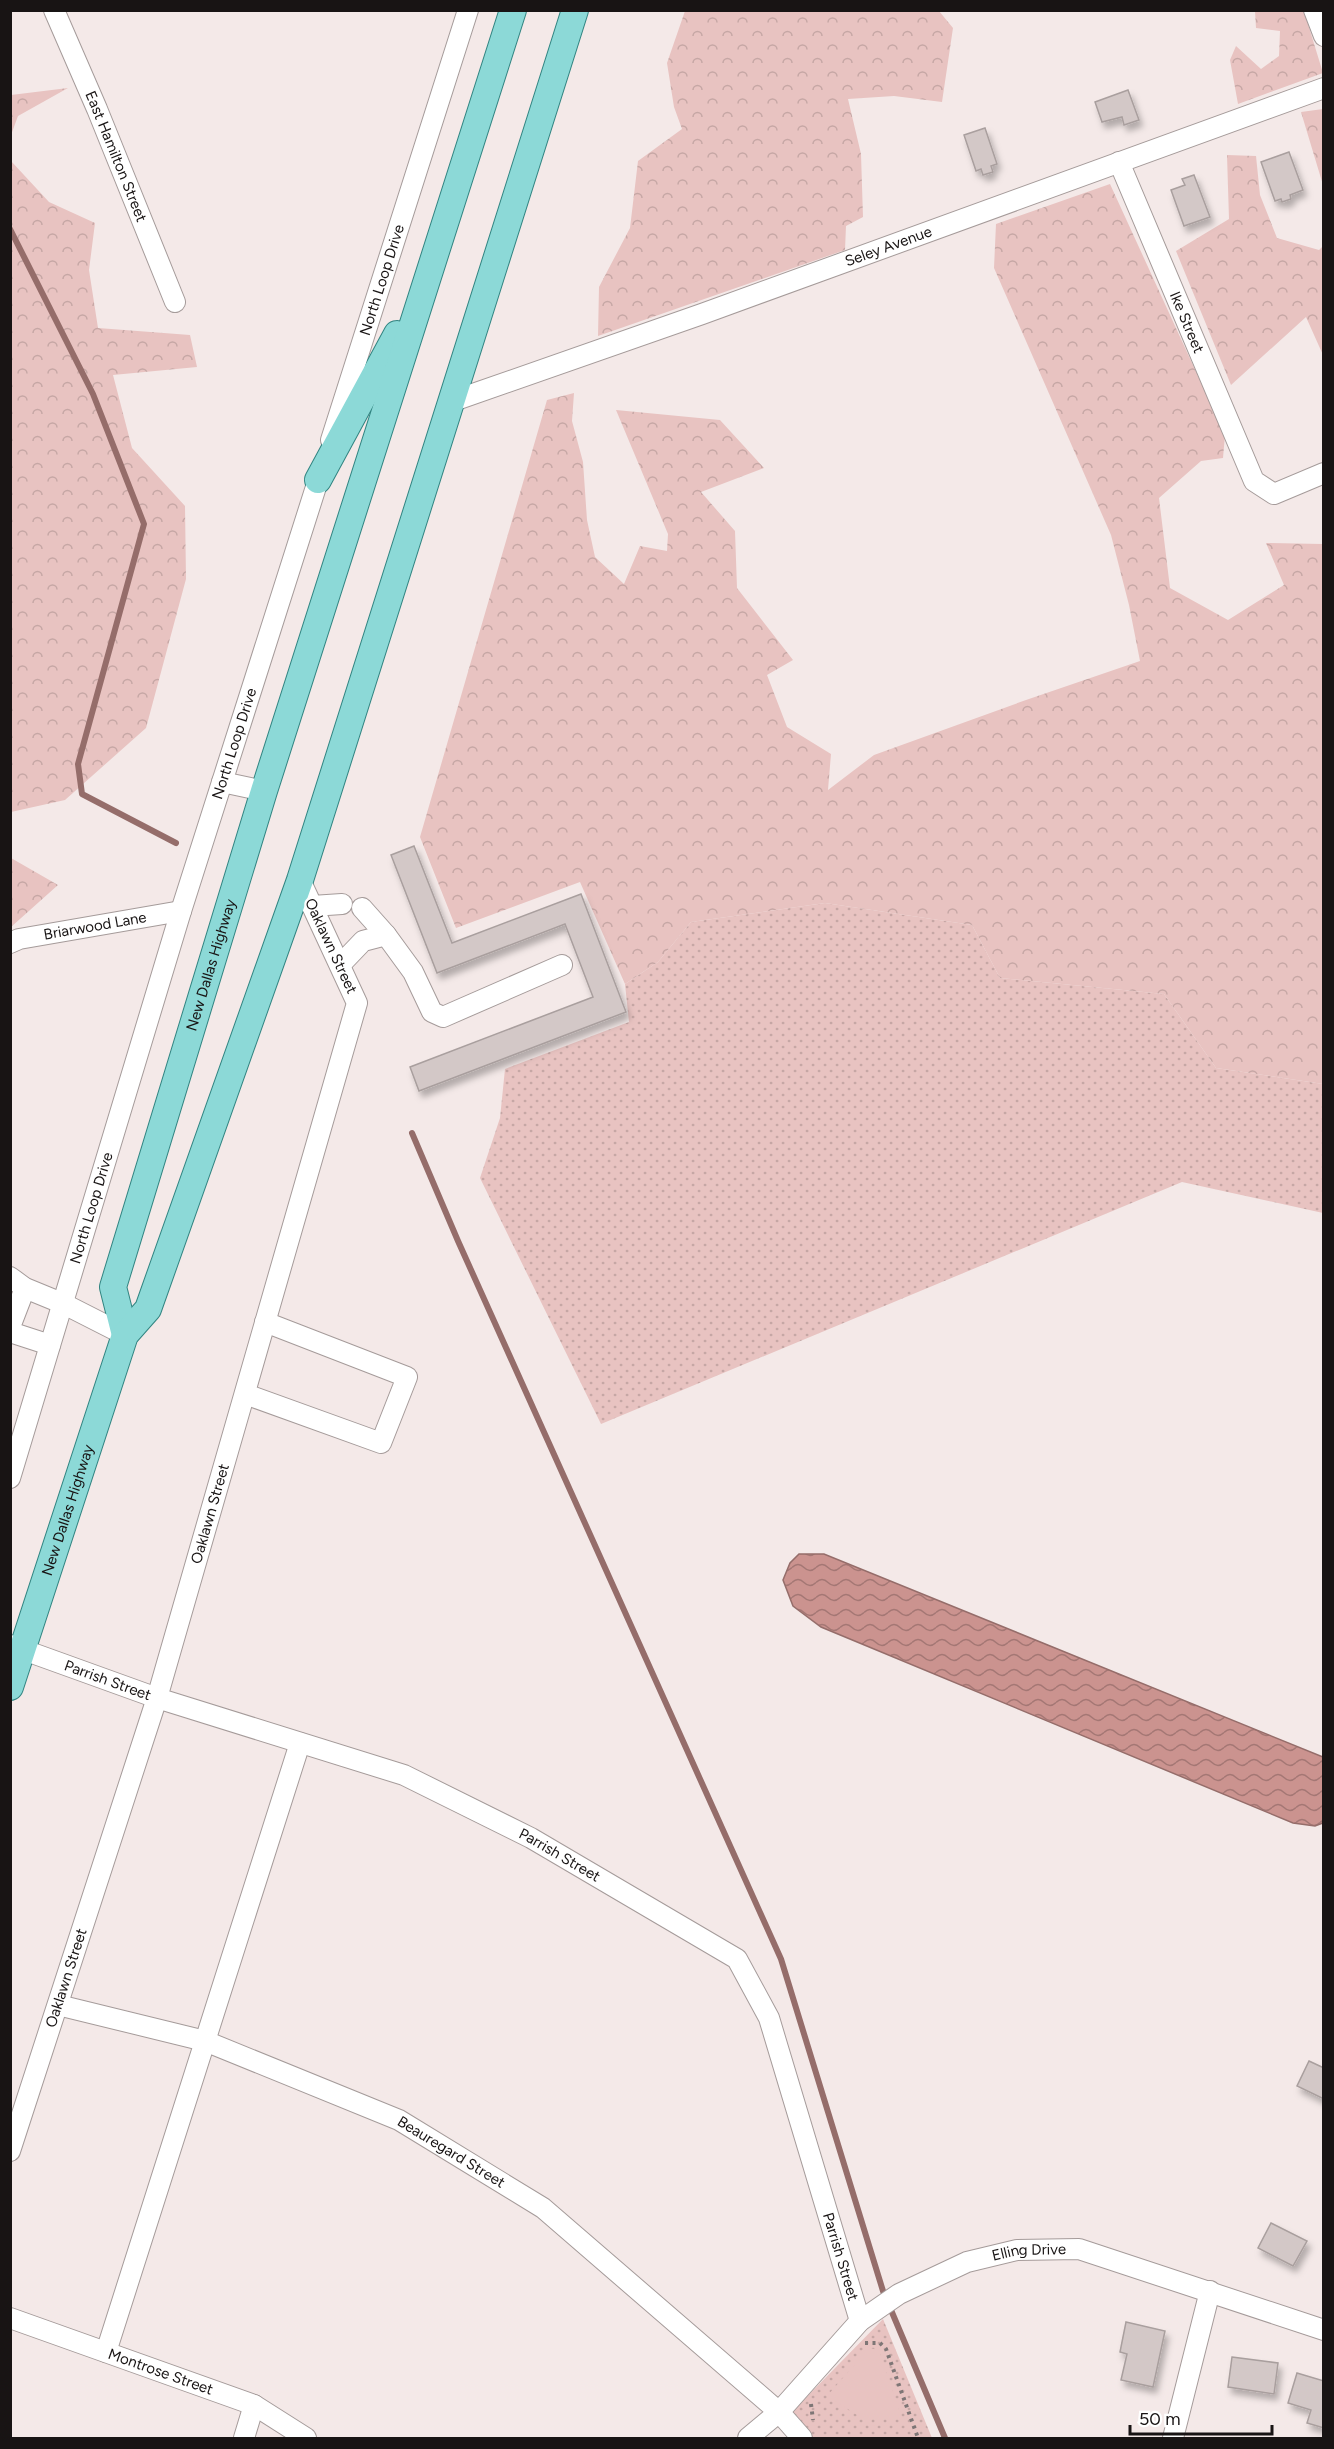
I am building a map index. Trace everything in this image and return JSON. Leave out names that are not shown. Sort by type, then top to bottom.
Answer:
[{"type":"main road","points":[[318,480],[426,280],[513,10]]},
{"type":"main road","points":[[300,880],[575,10]]},
{"type":"main road","name":"New Dallas Highway","points":[[126,1335],[113,1287],[264,791],[426,280]]},
{"type":"main road","name":"New Dallas Highway","points":[[10,1687],[16,1647],[126,1335],[148,1309],[300,880]]},
{"type":"street","name":"East Hamilton Street","points":[[54,10],[176,302]]},
{"type":"street","name":"North Loop Drive","points":[[10,1478],[16,1446],[64,1304],[181,911],[468,10]]},
{"type":"street","points":[[1314,10],[1323,36]]},
{"type":"street","name":"Seley Avenue","points":[[453,401],[713,310],[1323,88]]},
{"type":"street","name":"Ike Street","points":[[1119,162],[1254,481],[1274,494],[1323,473]]},
{"type":"street","points":[[222,782],[264,791]]},
{"type":"street","name":"Oaklawn Street","points":[[10,2151],[157,1698],[357,1003],[300,880]]},
{"type":"street","points":[[312,906],[342,904]]},
{"type":"street","points":[[362,908],[386,935],[413,972],[432,1012],[443,1017],[562,965]]},
{"type":"street","name":"Briarwood Lane","points":[[10,943],[19,939],[181,911]]},
{"type":"street","points":[[340,965],[363,941],[386,935]]},
{"type":"street","points":[[10,1327],[18,1282],[126,1335]]},
{"type":"street","points":[[245,1394],[381,1443],[407,1377],[265,1322]]},
{"type":"street","points":[[10,1332],[50,1345]]},
{"type":"street","name":"Parrish Street","points":[[16,1647],[157,1698],[415,1780],[531,1838],[737,1959],[769,2018],[865,2318]]},
{"type":"street","points":[[106,2352],[300,1743]]},
{"type":"street","name":"Beauregard Street","points":[[58,2005],[206,2041],[399,2120],[543,2208],[779,2412]]},
{"type":"street","name":"Elling Drive","points":[[748,2439],[779,2412],[865,2318],[899,2294],[966,2262],[1017,2250],[1079,2249],[1323,2330]]},
{"type":"street","points":[[1173,2439],[1210,2291]]},
{"type":"street","name":"Montrose Street","points":[[10,2318],[254,2405],[306,2439]]},
{"type":"street","points":[[244,2439],[254,2405]]},
{"type":"street","points":[[779,2412],[810,2434]]},
{"type":"path","points":[[857,2350],[865,2343],[873,2342],[880,2343],[886,2349],[918,2439]]},
{"type":"path","points":[[810,2434],[812,2399]]},
{"type":"green space","points":[[685,11],[939,11],[953,28],[942,102],[894,96],[848,99],[861,154],[863,217],[846,226],[845,250],[598,336],[599,287],[630,228],[638,161],[682,129],[674,107],[667,63]]},
{"type":"green space","points":[[1255,11],[1304,11],[1323,73],[1238,104],[1230,60],[1236,46],[1261,69],[1279,56],[1280,31],[1256,28]]},
{"type":"green space","points":[[68,88],[18,116],[11,135],[11,95]]},
{"type":"green space","points":[[1324,109],[1323,185],[1301,112]]},
{"type":"green space","points":[[1227,155],[1256,156],[1260,195],[1277,238],[1319,250],[1324,245],[1323,355],[1306,317],[1231,385],[1176,251],[1229,219]]},
{"type":"green space","points":[[11,161],[49,202],[95,223],[89,270],[98,328],[190,335],[197,367],[113,375],[132,448],[185,506],[186,579],[146,728],[65,800],[11,812]]},
{"type":"green space","points":[[1110,184],[1225,435],[1223,458],[1201,461],[1159,498],[1170,588],[1228,620],[1284,585],[1266,543],[1323,544],[1323,1084],[1216,1068],[1164,994],[1000,978],[972,925],[825,903],[691,922],[658,962],[625,984],[580,882],[456,928],[420,837],[547,400],[574,393],[572,421],[583,462],[587,520],[595,557],[624,584],[640,546],[667,551],[668,534],[616,410],[720,420],[764,468],[701,492],[735,531],[737,588],[793,660],[767,675],[787,727],[831,754],[828,790],[874,755],[1140,661],[1129,605],[1111,535],[994,268],[996,224]]},
{"type":"green space","points":[[11,858],[58,885],[11,927]]},
{"type":"green space","points":[[825,903],[972,925],[1000,978],[1164,994],[1216,1068],[1323,1084],[1323,1213],[1182,1182],[601,1424],[480,1178],[500,1118],[505,1069],[629,1022],[625,984],[658,962],[691,922]]},
{"type":"green space","points":[[883,2319],[932,2438],[810,2438],[789,2415]]},
{"type":"green space","points":[[869,2348],[879,2350],[902,2418],[862,2418],[827,2396]]},
{"type":"water","points":[[799,1554],[824,1554],[1323,1757],[1323,1823],[1315,1826],[1293,1823],[821,1627],[793,1606],[783,1580],[790,1563]]},
{"type":"building","points":[[1128,90],[1139,120],[1124,125],[1122,117],[1102,122],[1095,102]]},
{"type":"building","points":[[985,128],[997,164],[991,166],[993,172],[983,175],[981,169],[976,171],[964,135]]},
{"type":"building","points":[[1289,152],[1303,190],[1290,195],[1291,199],[1282,202],[1281,199],[1275,201],[1261,162]]},
{"type":"building","points":[[1194,175],[1210,217],[1184,226],[1171,190],[1185,185],[1182,179]]},
{"type":"building","points":[[414,846],[452,943],[581,894],[626,1012],[419,1091],[410,1067],[593,997],[565,924],[437,973],[391,855]]},
{"type":"building","points":[[1309,2061],[1324,2068],[1324,2099],[1297,2086]]},
{"type":"building","points":[[1271,2223],[1307,2241],[1293,2266],[1258,2248]]},
{"type":"building","points":[[1126,2322],[1165,2331],[1153,2387],[1121,2380],[1127,2354],[1120,2352]]},
{"type":"building","points":[[1232,2357],[1278,2363],[1274,2394],[1228,2387]]},
{"type":"building","points":[[1297,2373],[1324,2381],[1324,2428],[1307,2423],[1311,2410],[1288,2403]]},
{"type":"waterway","points":[[10,229],[93,394],[144,524],[78,764],[82,794],[176,843]]},
{"type":"waterway","points":[[412,1133],[458,1241],[781,1959],[883,2291],[945,2438]]}]
